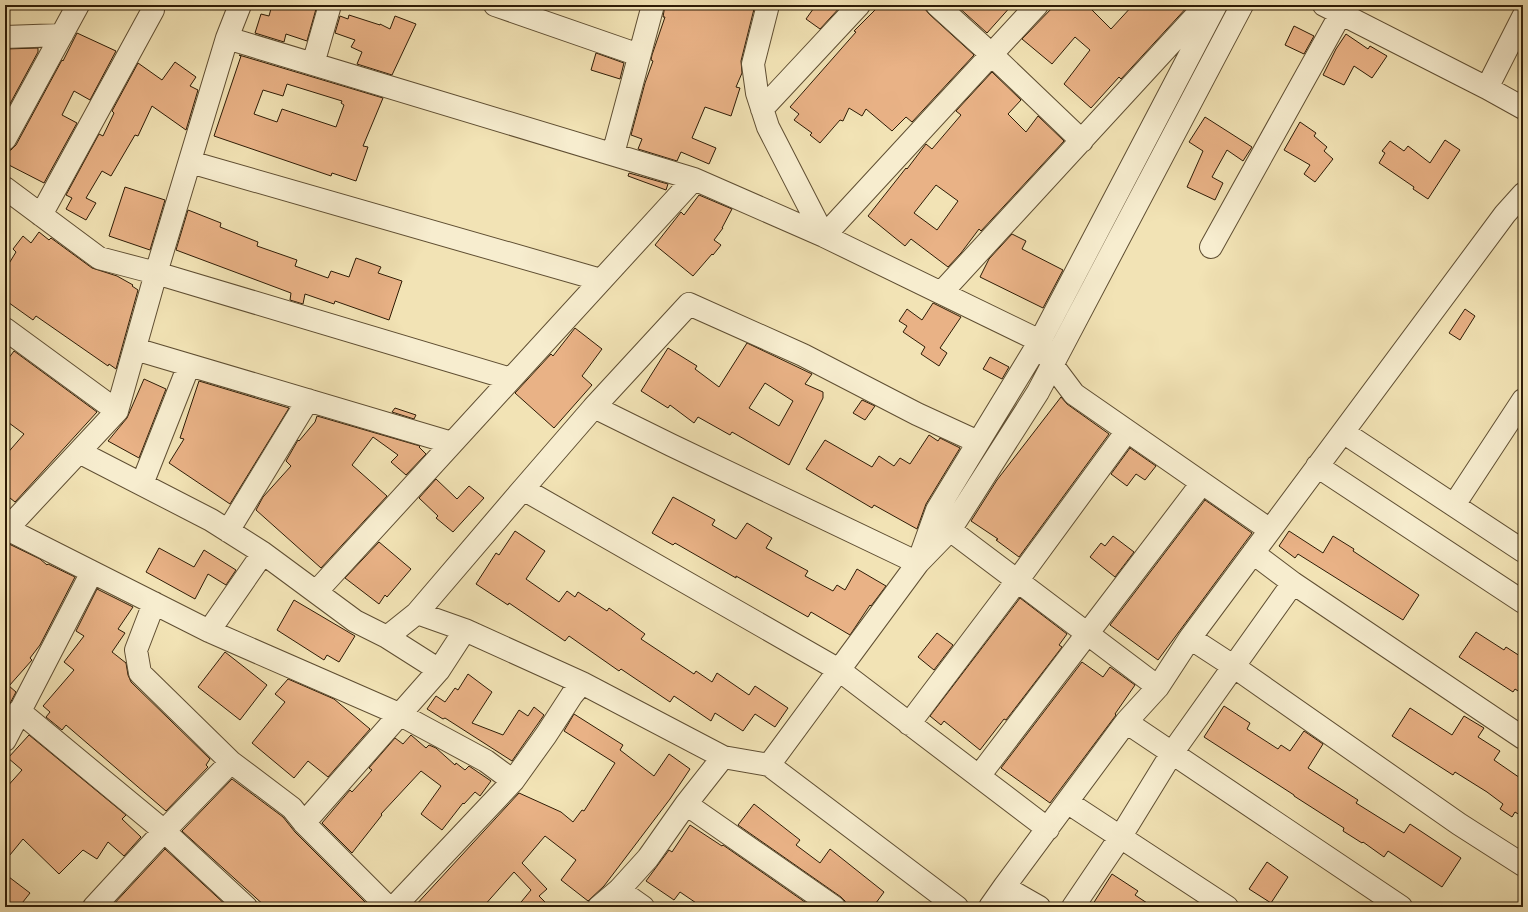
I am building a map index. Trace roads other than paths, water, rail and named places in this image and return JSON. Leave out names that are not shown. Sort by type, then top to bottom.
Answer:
[{"type":"street","points":[[5,140],[78,5]]},
{"type":"street","points":[[240,5],[228,38],[156,273],[118,411],[6,530],[209,631],[399,714],[486,761],[512,781]]},
{"type":"street","points":[[313,64],[330,5]]},
{"type":"street","points":[[495,5],[639,55]]},
{"type":"street","points":[[613,154],[653,5]]},
{"type":"street","points":[[768,5],[754,64],[757,93],[768,127],[824,236]]},
{"type":"street","points":[[762,110],[859,5]]},
{"type":"street","points":[[937,5],[991,54],[1082,141]]},
{"type":"street","points":[[824,236],[1037,5]]},
{"type":"street","points":[[941,293],[1206,5]]},
{"type":"street","points":[[918,564],[937,510],[1040,341],[1216,5]]},
{"type":"street","points":[[769,765],[918,564],[950,530],[1038,392],[1242,5]]},
{"type":"street","points":[[41,215],[153,10]]},
{"type":"street","points":[[1211,247],[1332,10],[1487,88],[1523,108]]},
{"type":"street","points":[[1487,88],[1523,17]]},
{"type":"street","points":[[5,37],[62,35]]},
{"type":"street","points":[[228,38],[694,179],[824,236],[1040,341],[1053,366],[1074,394],[1270,530]]},
{"type":"street","points":[[190,162],[601,280]]},
{"type":"street","points":[[316,592],[510,378],[694,179]]},
{"type":"street","points":[[5,188],[99,258],[156,273],[510,378]]},
{"type":"street","points":[[990,907],[1126,722],[1158,687],[1190,638],[1317,466],[1514,216],[1523,194]]},
{"type":"street","points":[[387,638],[418,613],[594,407],[689,304],[803,355],[917,414],[978,442]]},
{"type":"street","points":[[8,337],[118,411]]},
{"type":"street","points":[[135,349],[452,442]]},
{"type":"street","points":[[142,484],[189,365]]},
{"type":"street","points":[[228,531],[308,400]]},
{"type":"street","points":[[1454,505],[1515,428],[1523,400]]},
{"type":"street","points":[[594,407],[918,564]]},
{"type":"street","points":[[909,724],[1017,581],[1127,431]]},
{"type":"street","points":[[1343,432],[1523,552]]},
{"type":"street","points":[[79,452],[210,520],[263,553],[355,621],[387,638],[439,670]]},
{"type":"street","points":[[1317,466],[1523,602]]},
{"type":"street","points":[[979,776],[1202,483]]},
{"type":"street","points":[[523,489],[840,670],[1048,829]]},
{"type":"street","points":[[950,530],[1158,687]]},
{"type":"street","points":[[209,631],[263,553]]},
{"type":"street","points":[[1253,553],[1294,583],[1523,738]]},
{"type":"street","points":[[5,740],[92,572]]},
{"type":"street","points":[[1072,907],[1121,836],[1172,753],[1294,583]]},
{"type":"street","points":[[154,603],[136,650],[140,673],[231,762],[292,808],[304,823],[388,907]]},
{"type":"street","points":[[418,613],[465,630],[582,683],[723,757],[769,765],[957,907]]},
{"type":"street","points":[[304,823],[439,670],[465,630]]},
{"type":"street","points":[[1190,638],[1234,666],[1459,824],[1523,864]]},
{"type":"street","points":[[394,907],[512,781],[582,683]]},
{"type":"street","points":[[19,711],[164,831],[245,907]]},
{"type":"street","points":[[1126,722],[1400,907]]},
{"type":"street","points":[[598,907],[619,890],[648,858],[686,804],[723,757]]},
{"type":"street","points":[[94,907],[164,831],[231,762]]},
{"type":"street","points":[[1067,802],[1121,836],[1227,907]]},
{"type":"street","points":[[686,804],[834,907]]},
{"type":"street","points":[[1004,886],[1039,907]]},
{"type":"street","points":[[619,890],[643,907]]}]
